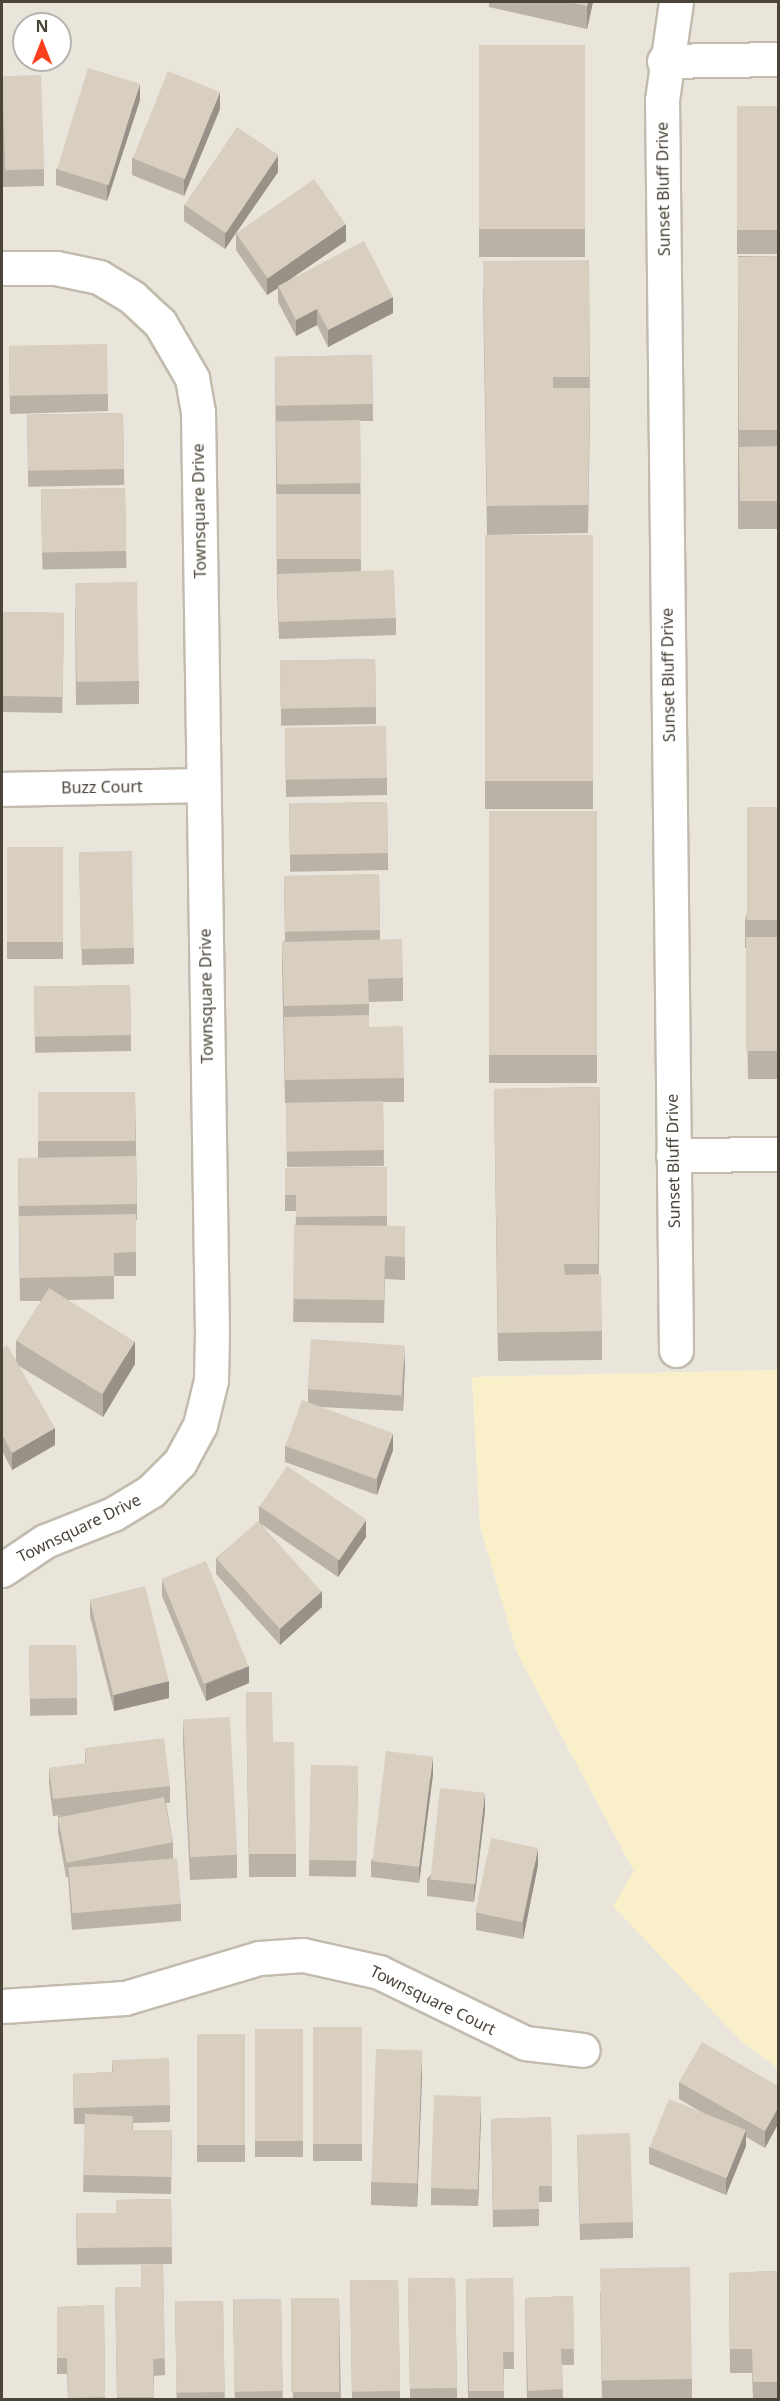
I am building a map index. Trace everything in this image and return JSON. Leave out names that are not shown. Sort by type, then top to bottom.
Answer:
[{"type":"street","name":"Sunset Bluff Drive","points":[[675,1350],[664,61],[676,2]]},
{"type":"street","points":[[664,61],[778,59]]},
{"type":"street","name":"Townsquare Drive","points":[[2,268],[56,268],[99,277],[132,297],[160,323],[192,378],[198,412],[212,1333],[211,1380],[200,1425],[180,1462],[151,1491],[113,1514],[45,1541],[2,1570]]},
{"type":"street","name":"Buzz Court","points":[[2,789],[202,785]]},
{"type":"street","points":[[673,1155],[778,1154]]},
{"type":"street","name":"Townsquare Court","points":[[2,2006],[125,1998],[259,1958],[303,1955],[379,1972],[525,2043],[583,2050]]},
{"type":"shaded area","points":[[2,2],[778,2],[778,1370],[472,1377],[480,1526],[517,1653],[634,1871],[741,2042],[778,2068],[778,2399],[2,2399]]},
{"type":"sand","points":[[778,1370],[778,2068],[742,2042],[613,1906],[634,1871],[517,1653],[480,1526],[472,1377]]},
{"type":"building","points":[[568,2],[588,2],[587,6]]},
{"type":"building","points":[[479,45],[585,45],[585,229],[479,229]]},
{"type":"building","points":[[88,68],[140,84],[109,185],[57,169]]},
{"type":"building","points":[[168,71],[220,92],[185,179],[133,158]]},
{"type":"building","points":[[41,75],[44,169],[5,170],[2,76]]},
{"type":"building","points":[[737,106],[778,106],[778,230],[737,230]]},
{"type":"building","points":[[237,127],[278,155],[226,233],[184,205]]},
{"type":"building","points":[[314,179],[346,224],[268,279],[236,233]]},
{"type":"building","points":[[364,241],[393,297],[328,330],[317,309],[296,320],[278,286]]},
{"type":"building","points":[[778,256],[778,430],[739,430],[738,257]]},
{"type":"building","points":[[589,260],[589,377],[553,377],[553,388],[590,388],[588,505],[487,506],[483,261]]},
{"type":"building","points":[[107,344],[108,394],[10,396],[9,346]]},
{"type":"building","points":[[372,355],[373,404],[276,406],[275,357]]},
{"type":"building","points":[[123,413],[124,469],[28,471],[27,415]]},
{"type":"building","points":[[360,420],[361,483],[277,484],[276,421]]},
{"type":"building","points":[[778,446],[778,501],[740,501],[739,447]]},
{"type":"building","points":[[125,488],[126,551],[42,552],[41,489]]},
{"type":"building","points":[[276,494],[361,494],[361,559],[276,559]]},
{"type":"building","points":[[485,535],[593,535],[593,781],[485,781]]},
{"type":"building","points":[[394,570],[396,618],[279,622],[277,574]]},
{"type":"building","points":[[137,582],[139,681],[77,682],[75,583]]},
{"type":"building","points":[[2,612],[64,613],[63,697],[2,696]]},
{"type":"building","points":[[375,659],[376,707],[281,709],[280,661]]},
{"type":"building","points":[[386,726],[387,778],[286,780],[285,728]]},
{"type":"building","points":[[387,802],[388,853],[290,855],[289,804]]},
{"type":"building","points":[[747,807],[778,807],[778,920],[747,920]]},
{"type":"building","points":[[489,811],[597,811],[597,1055],[489,1055]]},
{"type":"building","points":[[7,847],[63,847],[63,942],[7,942]]},
{"type":"building","points":[[132,851],[134,948],[81,949],[79,852]]},
{"type":"building","points":[[379,874],[380,930],[285,932],[284,876]]},
{"type":"building","points":[[746,937],[778,937],[778,1051],[746,1051]]},
{"type":"building","points":[[402,939],[403,978],[368,979],[369,1004],[284,1006],[282,942]]},
{"type":"building","points":[[130,985],[131,1035],[35,1037],[34,987]]},
{"type":"building","points":[[369,1015],[369,1027],[403,1026],[404,1078],[285,1080],[284,1017]]},
{"type":"building","points":[[600,1087],[598,1264],[564,1264],[565,1275],[601,1274],[602,1331],[498,1333],[494,1089]]},
{"type":"building","points":[[38,1092],[135,1092],[135,1141],[38,1141]]},
{"type":"building","points":[[383,1101],[384,1150],[287,1152],[286,1103]]},
{"type":"building","points":[[136,1156],[137,1204],[19,1206],[18,1158]]},
{"type":"building","points":[[387,1167],[387,1216],[296,1217],[296,1195],[285,1195],[285,1168]]},
{"type":"building","points":[[136,1214],[136,1252],[114,1253],[114,1276],[20,1278],[19,1216]]},
{"type":"building","points":[[294,1225],[405,1226],[405,1257],[385,1256],[384,1300],[293,1299]]},
{"type":"building","points":[[49,1288],[135,1342],[102,1394],[16,1341]]},
{"type":"building","points":[[311,1339],[405,1346],[401,1395],[308,1389]]},
{"type":"building","points":[[7,1345],[55,1428],[12,1453],[2,1434],[2,1348]]},
{"type":"building","points":[[302,1400],[393,1433],[376,1479],[285,1446]]},
{"type":"building","points":[[287,1466],[367,1520],[339,1560],[260,1507]]},
{"type":"building","points":[[258,1521],[322,1592],[280,1629],[216,1558]]},
{"type":"building","points":[[206,1561],[248,1666],[204,1684],[161,1579]]},
{"type":"building","points":[[145,1586],[169,1681],[113,1695],[90,1600]]},
{"type":"building","points":[[76,1645],[77,1698],[30,1699],[29,1646]]},
{"type":"building","points":[[246,1692],[272,1692],[273,1742],[294,1742],[296,1854],[249,1854]]},
{"type":"building","points":[[230,1717],[237,1855],[190,1857],[183,1719]]},
{"type":"building","points":[[164,1738],[170,1786],[53,1799],[49,1768],[86,1763],[85,1748]]},
{"type":"building","points":[[386,1751],[433,1757],[419,1867],[372,1861]]},
{"type":"building","points":[[311,1765],[358,1766],[356,1861],[309,1860]]},
{"type":"building","points":[[440,1788],[485,1793],[475,1884],[430,1879]]},
{"type":"building","points":[[164,1797],[173,1842],[67,1863],[58,1818]]},
{"type":"building","points":[[491,1838],[538,1848],[522,1922],[475,1912]]},
{"type":"building","points":[[177,1858],[181,1904],[72,1913],[68,1867]]},
{"type":"building","points":[[313,2027],[362,2027],[362,2144],[313,2144]]},
{"type":"building","points":[[255,2029],[303,2029],[303,2141],[255,2141]]},
{"type":"building","points":[[197,2034],[245,2034],[245,2145],[197,2145]]},
{"type":"building","points":[[702,2042],[778,2086],[778,2108],[765,2131],[679,2082]]},
{"type":"building","points":[[376,2049],[422,2051],[417,2184],[371,2182]]},
{"type":"building","points":[[169,2058],[170,2105],[74,2108],[73,2074],[113,2072],[112,2060]]},
{"type":"building","points":[[434,2095],[481,2097],[478,2190],[431,2188]]},
{"type":"building","points":[[669,2099],[746,2130],[726,2178],[650,2147]]},
{"type":"building","points":[[85,2114],[133,2116],[132,2130],[172,2130],[171,2177],[83,2175]]},
{"type":"building","points":[[551,2117],[552,2186],[539,2186],[539,2209],[493,2210],[491,2119]]},
{"type":"building","points":[[630,2133],[633,2222],[580,2224],[577,2135]]},
{"type":"building","points":[[171,2199],[172,2247],[77,2248],[76,2213],[116,2213],[116,2200]]},
{"type":"building","points":[[163,2264],[165,2358],[153,2359],[154,2397],[117,2397],[115,2287],[141,2287],[141,2265]]},
{"type":"building","points":[[690,2267],[692,2379],[602,2381],[600,2269]]},
{"type":"building","points":[[778,2271],[778,2382],[753,2382],[752,2349],[730,2349],[729,2273]]},
{"type":"building","points":[[455,2278],[457,2388],[410,2389],[408,2279]]},
{"type":"building","points":[[513,2278],[514,2352],[503,2352],[504,2391],[469,2391],[466,2279]]},
{"type":"building","points":[[398,2280],[400,2391],[352,2392],[350,2281]]},
{"type":"building","points":[[573,2296],[574,2349],[561,2349],[563,2389],[528,2391],[525,2298]]},
{"type":"building","points":[[291,2298],[339,2298],[339,2392],[291,2392]]},
{"type":"building","points":[[281,2299],[283,2391],[235,2392],[233,2300]]},
{"type":"building","points":[[223,2301],[225,2392],[177,2393],[175,2302]]},
{"type":"building","points":[[104,2305],[105,2397],[68,2398],[67,2358],[57,2358],[57,2307]]}]
